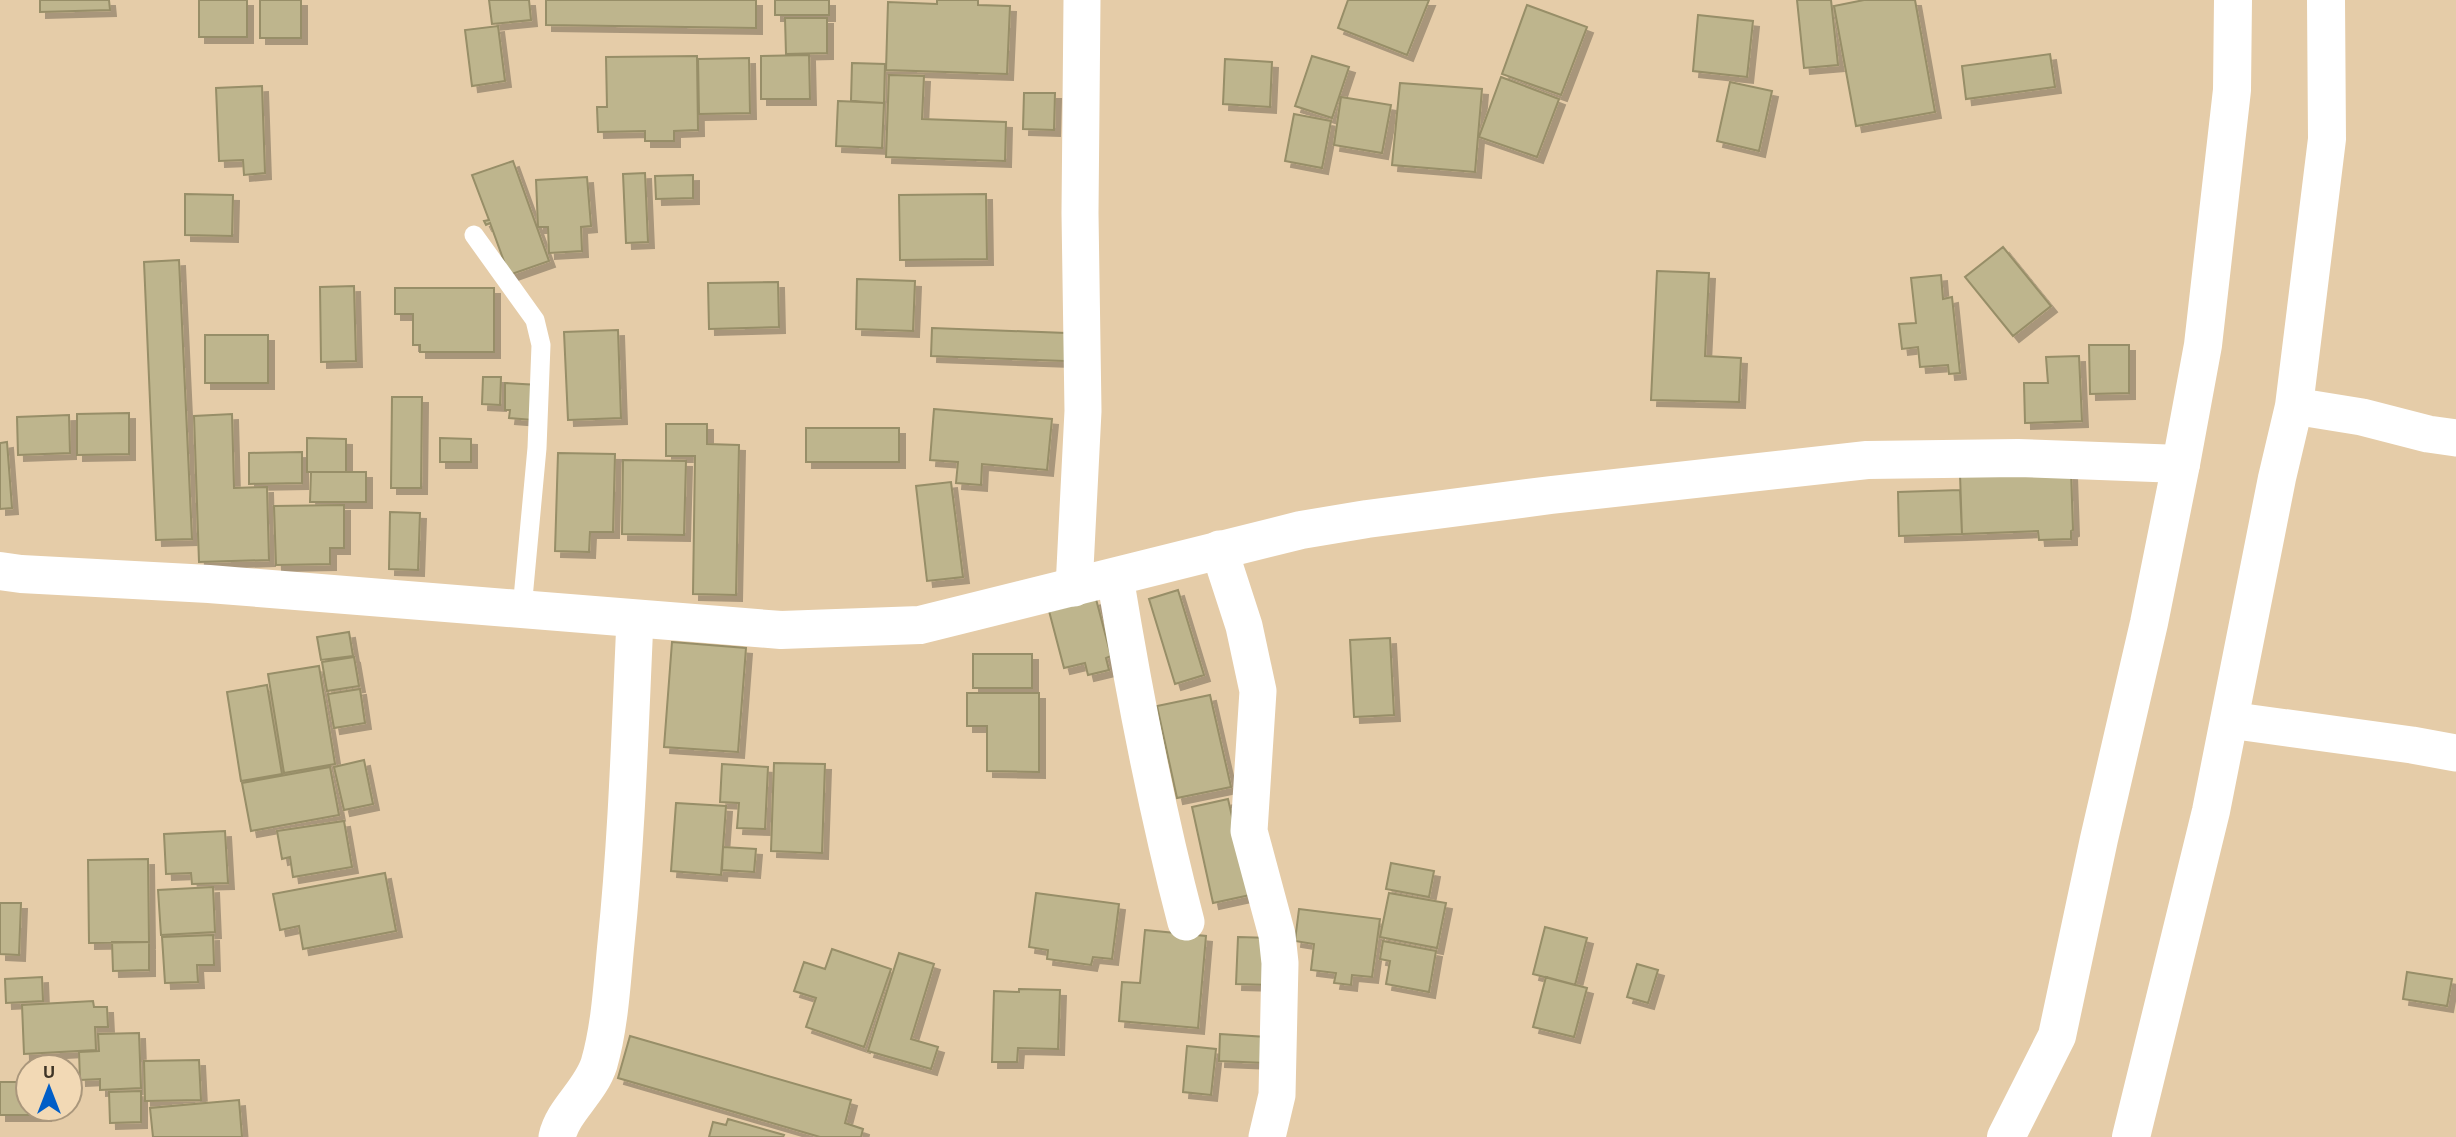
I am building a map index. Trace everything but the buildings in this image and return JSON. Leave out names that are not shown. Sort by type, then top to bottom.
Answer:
[{"type":"main road","points":[[2006,1137],[2057,1036],[2182,464],[2203,345],[2232,90],[2233,0]]},
{"type":"main road","points":[[2131,1137],[2211,811],[2277,478],[2294,407],[2327,139],[2326,0]]},
{"type":"main road","points":[[0,571],[209,584],[781,630],[920,625],[1301,530],[1551,495],[1867,460],[2018,458],[2182,464]]},
{"type":"street","points":[[1074,588],[1083,411],[1080,213],[1082,0]]},
{"type":"street","points":[[2294,407],[2362,417],[2428,435],[2456,438]]},
{"type":"street","points":[[1219,549],[1244,626],[1258,691],[1249,831],[1278,935],[1278,1095],[1267,1137]]},
{"type":"street","points":[[1115,577],[1133,686],[1167,851],[1186,922]]},
{"type":"street","points":[[557,1137],[559,1125],[588,1088],[598,1066],[607,1025],[622,883],[635,620]]},
{"type":"street","points":[[2229,720],[2412,745],[2456,754]]},
{"type":"lane","points":[[474,235],[535,320],[541,345],[537,449],[522,609]]}]
